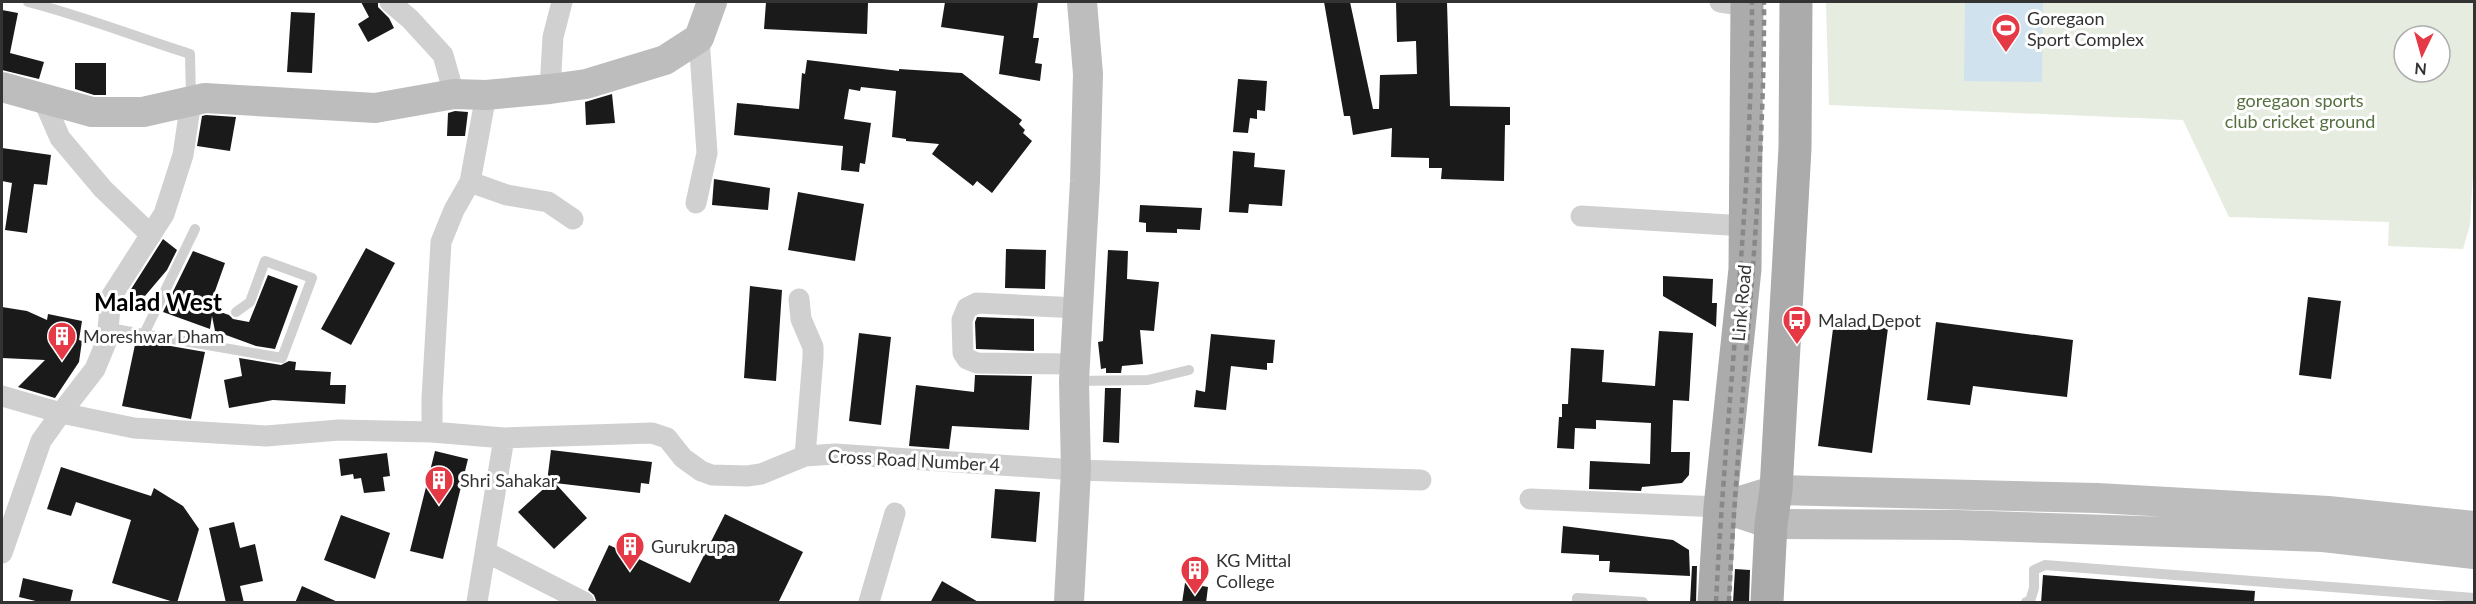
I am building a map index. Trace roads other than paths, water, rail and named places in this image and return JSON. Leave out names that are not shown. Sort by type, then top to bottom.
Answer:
[{"type":"main road","points":[[1767,603],[1796,148],[1796,2]]},
{"type":"main road","name":"Link Road","points":[[1713,603],[1720,507],[1745,269],[1738,3]]},
{"type":"street","points":[[390,2],[410,19],[443,55],[454,94]]},
{"type":"street","points":[[550,89],[553,37],[562,2]]},
{"type":"street","points":[[696,203],[707,153],[699,38],[712,2]]},
{"type":"street","points":[[1069,603],[1077,470],[1074,373],[1088,74],[1082,2]]},
{"type":"street","points":[[2,87],[92,112],[143,112],[205,98],[375,108],[454,94],[486,94],[586,84],[665,60],[699,38]]},
{"type":"street","points":[[432,432],[441,242],[454,210],[470,182],[486,94]]},
{"type":"street","points":[[43,99],[60,138],[103,189],[151,236]]},
{"type":"street","points":[[2,552],[41,441],[95,369],[107,340],[111,297],[164,214],[183,155],[190,101]]},
{"type":"street","points":[[470,182],[507,195],[548,202],[573,219]]},
{"type":"street","points":[[1581,216],[1745,226]]},
{"type":"street","points":[[799,299],[801,319],[813,347],[805,456]]},
{"type":"street","points":[[1074,373],[977,363],[967,359],[963,353],[962,320],[967,308],[977,303],[1078,308]]},
{"type":"street","name":"Cross Road Number 4","points":[[2,396],[61,413],[134,428],[266,436],[339,430],[432,432],[504,438],[652,433],[667,438],[683,458],[701,471],[712,475],[761,474],[805,456],[835,454],[1077,470],[1420,480]]},
{"type":"street","points":[[477,603],[504,438]]},
{"type":"street","points":[[1720,507],[1776,490],[2097,498],[2326,524],[2475,554]]},
{"type":"street","points":[[2096,529],[2097,498]]},
{"type":"street","points":[[1530,499],[1720,507],[1771,524],[1958,525],[2096,529],[2326,524],[2475,526]]},
{"type":"street","points":[[869,603],[894,513]]},
{"type":"street","points":[[486,552],[584,603]]},
{"type":"lane","points":[[28,2],[68,12],[122,33],[190,54],[190,101]]},
{"type":"lane","points":[[145,332],[195,229]]},
{"type":"lane","points":[[109,328],[145,332],[282,357],[312,278],[265,261],[250,302],[236,312]]},
{"type":"lane","points":[[1074,373],[1148,380],[1188,370]]},
{"type":"lane","points":[[2026,603],[2030,601],[2034,588],[2034,570],[2045,565],[2475,598]]},
{"type":"lane","points":[[1577,603],[1577,598],[1643,603]]},
{"type":"water","points":[[1965,2],[2043,2],[2042,82],[1964,81]]},
{"type":"railway","points":[[1716,602],[1748,152],[1752,2]]},
{"type":"railway","points":[[1729,602],[1756,227],[1764,2]]},
{"type":"place","name":"Goregaon Sport Complex","points":[[2006,54]]},
{"type":"place","name":"Malad Depot","points":[[1797,346]]},
{"type":"place","name":"Moreshwar Dham","points":[[62,362]]},
{"type":"place","name":"Shri Sahakar","points":[[439,506]]},
{"type":"place","name":"Gurukrupa","points":[[630,572]]},
{"type":"place","name":"KG Mittal College","points":[[1195,596]]},
{"type":"district","name":"Malad West","points":[[158,301]]},
{"type":"park label","name":"goregaon sports club cricket ground","points":[[2300,110]]}]
